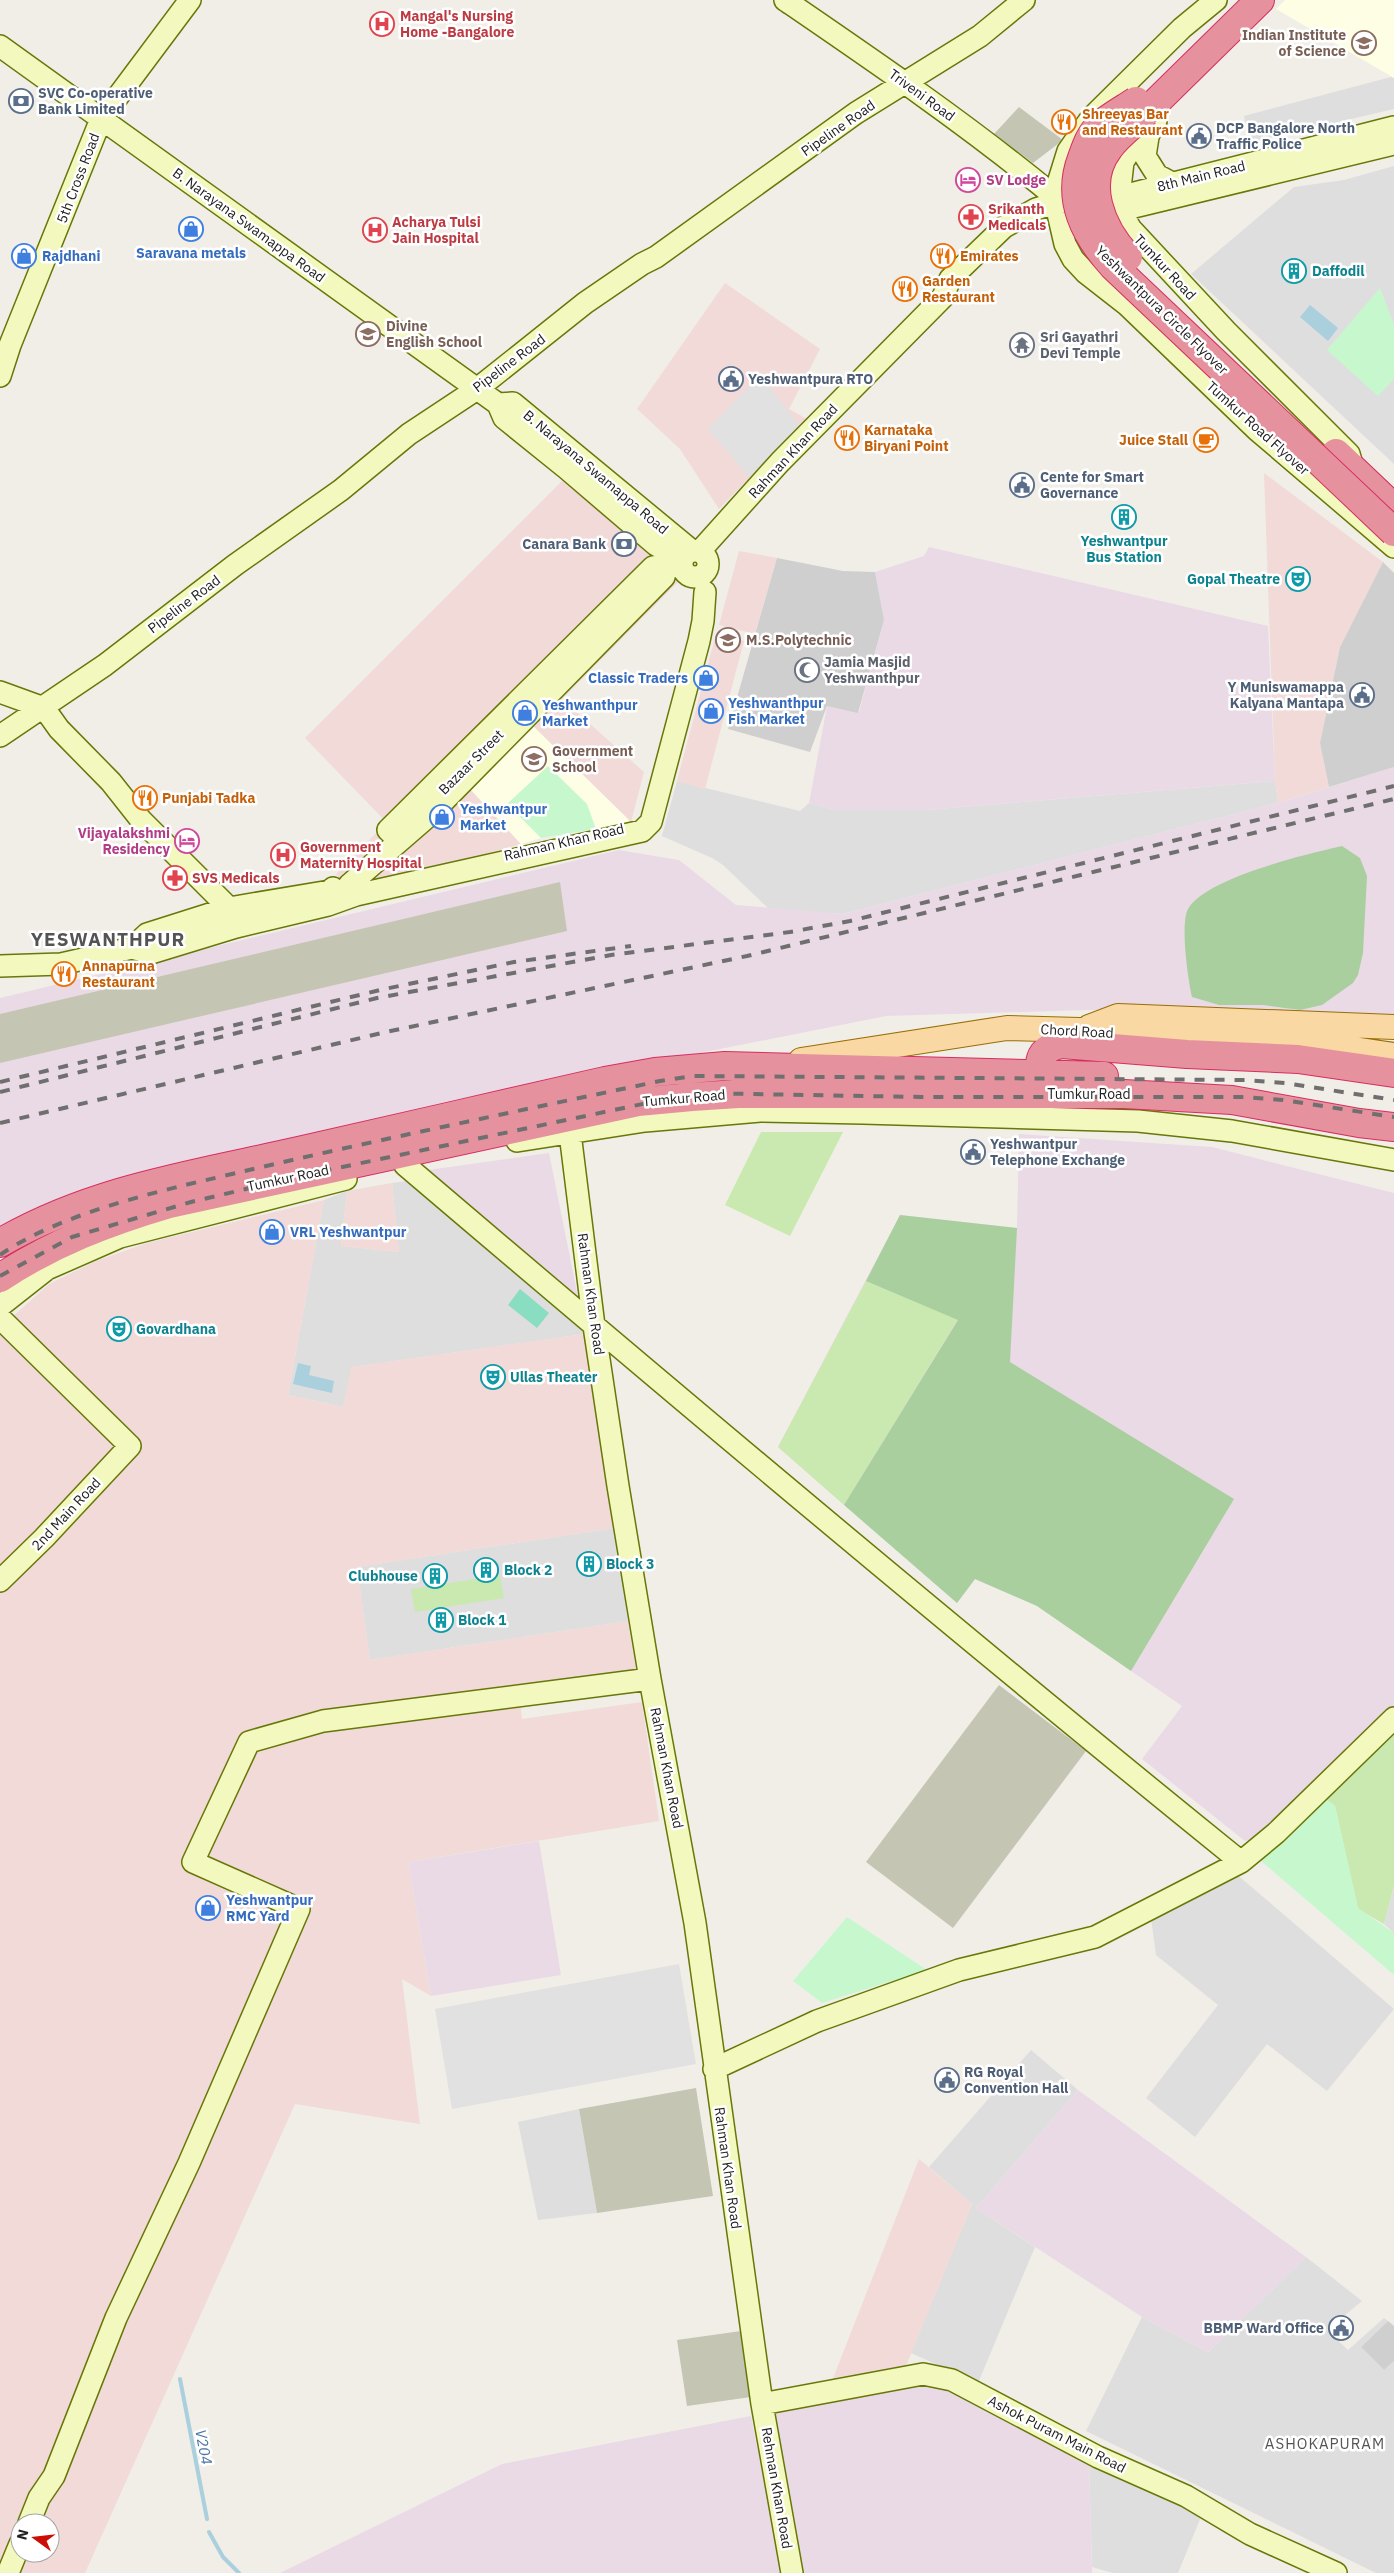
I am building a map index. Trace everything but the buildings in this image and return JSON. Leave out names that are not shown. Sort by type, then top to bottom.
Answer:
[{"type":"highway","name":"Yeshwantpura Circle Flyover","points":[[1239,0],[1143,119],[1098,127],[1087,143],[1080,162],[1076,184],[1076,206],[1083,227],[1095,246],[1113,266],[1383,531]]},
{"type":"highway","name":"Yeshwantpura Circle Flyover","points":[[1260,0],[1143,119],[1108,148],[1099,168],[1095,187],[1097,206],[1106,227],[1119,248],[1137,267],[1344,462]]},
{"type":"highway","name":"Tumkur Road","points":[[1344,462],[1394,508]]},
{"type":"highway","points":[[1042,1074],[1039,1063],[1042,1054],[1050,1046],[1062,1044],[1187,1054],[1298,1059],[1394,1073]]},
{"type":"highway","name":"Tumkur Road","points":[[0,1242],[25,1228],[70,1209],[165,1179],[605,1081],[691,1068],[762,1066],[1156,1077],[1220,1083],[1394,1113]]},
{"type":"highway","name":"Tumkur Road","points":[[0,1278],[46,1260],[113,1220],[169,1204],[569,1125],[638,1102],[729,1095],[785,1103],[1124,1094],[1232,1100],[1359,1123],[1394,1127]]},
{"type":"main road","points":[[1080,1030],[1118,1016],[1394,1027]]},
{"type":"main road","name":"Chord Road","points":[[762,1066],[1007,1028],[1080,1030],[1352,1049],[1394,1055]]},
{"type":"street","name":"5th Cross Road","points":[[0,376],[10,345],[101,118],[190,0]]},
{"type":"street","name":"Triveni Road","points":[[785,0],[906,83],[1011,161],[1051,207]]},
{"type":"street","name":"Pipeline Road","points":[[0,736],[105,665],[235,565],[341,490],[409,434],[477,389],[585,303],[642,264],[656,257],[856,113],[980,36],[1024,0]]},
{"type":"street","points":[[1051,207],[1068,151],[1091,118],[1182,28],[1216,0]]},
{"type":"street","name":"B. Narayana Swamappa Road","points":[[0,46],[498,404],[504,418],[656,545],[684,558]]},
{"type":"street","points":[[1104,106],[1143,119]]},
{"type":"street","points":[[1143,119],[1148,137],[1145,156],[1157,175],[1172,183]]},
{"type":"street","points":[[1120,204],[1123,162],[1143,119]]},
{"type":"street","name":"8th Main Road","points":[[1051,207],[1120,204],[1335,150],[1394,127]]},
{"type":"street","name":"8th Main Road","points":[[1120,204],[1172,183],[1335,150],[1394,144]]},
{"type":"street","name":"Tumkur Road","points":[[1120,204],[1137,238],[1226,332],[1349,454],[1344,462]]},
{"type":"street","name":"Rahman Khan Road","points":[[684,558],[943,297],[950,279],[1004,227],[1051,207]]},
{"type":"street","name":"Tumkur Road Flyover","points":[[1051,207],[1065,244],[1073,259],[1086,273],[1127,305],[1257,430],[1383,531],[1394,547]]},
{"type":"street","points":[[684,558],[687,575],[702,584]]},
{"type":"street","points":[[352,887],[432,813],[684,558]]},
{"type":"street","name":"Bazaar Street","points":[[233,917],[352,887],[395,837],[545,689],[684,558]]},
{"type":"street","name":"Rahman Khan Road","points":[[352,887],[645,832],[654,814],[703,622],[702,584]]},
{"type":"street","name":"Rahman Khan Road","points":[[233,917],[328,905],[352,887],[641,823],[646,814],[702,584]]},
{"type":"street","points":[[0,692],[44,708],[66,736],[111,782],[141,820],[233,917],[151,953],[132,948],[61,964],[0,966]]},
{"type":"street","points":[[785,1103],[1138,1121],[1232,1131],[1394,1160]]},
{"type":"street","points":[[0,1306],[46,1260],[120,1237],[569,1125]]},
{"type":"street","name":"Rahman Khan Road","points":[[569,1125],[594,1326],[650,1678],[696,1923],[714,2069],[762,2404]]},
{"type":"street","points":[[405,1165],[930,1608],[1242,1862]]},
{"type":"street","name":"2nd Main Road","points":[[0,1318],[130,1446],[44,1538],[0,1581]]},
{"type":"street","points":[[33,2513],[39,2498],[54,2476],[116,2318],[189,2163],[299,1909],[193,1862],[249,1742],[324,1721],[650,1678]]},
{"type":"street","points":[[714,2069],[817,2021],[959,1970],[1095,1937],[1242,1862],[1276,1833],[1394,1718]]},
{"type":"street","name":"Ashok Puram Main Road","points":[[762,2404],[923,2374],[952,2380],[1098,2457],[1186,2496],[1250,2534],[1336,2573]]},
{"type":"street","name":"Rehman Khan Road","points":[[762,2404],[792,2573]]},
{"type":"shaded area","name":"Indian Institute of Science","points":[[1285,0],[1394,0],[1394,78],[1276,9]]},
{"type":"shaded area","points":[[1391,77],[1394,78],[1394,109],[1249,143],[1244,116]]},
{"type":"shaded area","points":[[1019,107],[1063,140],[1033,163],[994,134]]},
{"type":"shaded area","points":[[1394,166],[1394,464],[1191,274],[1294,187],[1344,180]]},
{"type":"shaded area","name":"Yeshwantpura RTO","points":[[725,283],[820,349],[789,409],[807,419],[719,509],[680,449],[637,409]]},
{"type":"shaded area","points":[[760,375],[800,426],[750,478],[708,429]]},
{"type":"shaded area","points":[[570,473],[658,557],[678,582],[562,699],[644,772],[631,822],[534,727],[471,790],[521,844],[351,892],[336,874],[378,831],[389,825],[305,738]]},
{"type":"shaded area","points":[[1264,473],[1383,562],[1340,647],[1320,743],[1329,787],[1278,803],[1275,781]]},
{"type":"shaded area","points":[[929,547],[1268,626],[1275,781],[925,810],[836,810],[809,803],[827,706],[859,712],[884,620],[875,572],[924,556]]},
{"type":"shaded area","points":[[739,551],[777,558],[755,634],[719,625]]},
{"type":"shaded area","name":"Jamia Masjid Yeshwanthpur","points":[[777,558],[843,571],[875,572],[884,620],[858,713],[827,706],[810,752],[728,729]]},
{"type":"shaded area","name":"Y Muniswamappa Kalyana Mantapa","points":[[1383,562],[1394,573],[1394,767],[1329,787],[1320,743],[1340,647]]},
{"type":"shaded area","name":"Yeshwanthpur Fish Market","points":[[716,634],[744,641],[705,789],[677,781]]},
{"type":"shaded area","name":"Government School","points":[[534,727],[631,822],[541,838],[521,844],[471,790]]},
{"type":"shaded area","points":[[1394,767],[1394,1022],[1178,1011],[1088,1010],[886,1016],[549,1083],[0,1230],[0,998],[619,850],[679,860],[736,905],[843,914],[1278,803]]},
{"type":"shaded area","points":[[677,781],[800,811],[809,803],[836,810],[925,810],[1275,781],[1278,803],[843,914],[770,910],[723,865],[712,858],[662,836]]},
{"type":"shaded area","points":[[560,882],[567,931],[0,1063],[0,1014]]},
{"type":"shaded area","points":[[1019,1134],[1212,1147],[1394,1193],[1394,1706],[1265,1835],[1245,1841],[1142,1759],[1182,1706],[1037,1606],[975,1579],[957,1603],[778,1447],[900,1215],[1017,1228]]},
{"type":"shaded area","points":[[549,1153],[578,1297],[421,1171]]},
{"type":"shaded area","points":[[407,1181],[580,1320],[585,1334],[352,1367],[343,1407],[288,1395],[324,1200],[347,1191],[341,1246],[399,1252],[392,1183]]},
{"type":"shaded area","points":[[392,1183],[399,1252],[341,1246],[347,1191]]},
{"type":"shaded area","name":"Yeshwantpur RMC Yard","points":[[324,1200],[288,1395],[343,1407],[351,1367],[585,1334],[615,1528],[357,1567],[370,1660],[628,1621],[637,1676],[519,1693],[522,1719],[642,1702],[659,1821],[408,1862],[431,1996],[402,1979],[420,2124],[295,2104],[85,2573],[0,2573],[0,1328],[49,1284],[96,1261],[147,1243]]},
{"type":"shaded area","points":[[615,1528],[628,1621],[370,1660],[357,1567]]},
{"type":"shaded area","points":[[999,1685],[1086,1751],[953,1928],[866,1862]]},
{"type":"shaded area","points":[[539,1841],[561,1975],[431,1996],[408,1862]]},
{"type":"shaded area","points":[[1234,1872],[1394,2009],[1327,2091],[1267,2044],[1195,2137],[1146,2098],[1218,2005],[1156,1955],[1150,1911]]},
{"type":"shaded area","points":[[1394,1887],[1394,1933],[1384,1924]]},
{"type":"shaded area","points":[[679,1964],[696,2064],[452,2109],[435,2009]]},
{"type":"shaded area","points":[[1031,2050],[1078,2090],[976,2208],[1035,2247],[978,2383],[911,2353],[972,2204],[929,2167]]},
{"type":"shaded area","points":[[696,2088],[713,2196],[597,2213],[579,2109]]},
{"type":"shaded area","points":[[1078,2090],[1306,2257],[1208,2352],[1142,2317],[976,2208]]},
{"type":"shaded area","points":[[579,2109],[597,2213],[538,2220],[518,2122]]},
{"type":"shaded area","points":[[919,2159],[972,2204],[904,2371],[830,2386]]},
{"type":"shaded area","points":[[1306,2257],[1362,2301],[1327,2330],[1348,2350],[1384,2318],[1388,2321],[1361,2347],[1384,2370],[1394,2361],[1394,2573],[1376,2573],[1086,2431],[1142,2317],[1208,2352]]},
{"type":"shaded area","points":[[1388,2321],[1394,2326],[1394,2361],[1384,2370],[1361,2347]]},
{"type":"shaded area","points":[[741,2331],[751,2397],[687,2406],[677,2340]]},
{"type":"shaded area","points":[[921,2381],[948,2386],[1089,2459],[1092,2573],[798,2573],[769,2409]]},
{"type":"shaded area","points":[[751,2416],[782,2573],[280,2573],[502,2464]]},
{"type":"shaded area","points":[[1089,2459],[1203,2512],[1178,2573],[1113,2573],[1092,2567]]},
{"type":"green space","points":[[1380,288],[1394,325],[1394,379],[1378,396],[1327,350]]},
{"type":"green space","points":[[548,766],[587,804],[596,829],[541,838],[507,804]]},
{"type":"green space","points":[[1342,846],[1360,858],[1367,876],[1363,953],[1358,975],[1353,983],[1322,1005],[1300,1010],[1263,1005],[1219,1005],[1192,997],[1187,965],[1185,927],[1188,909],[1198,898],[1214,887],[1258,869]]},
{"type":"green space","points":[[761,1132],[843,1132],[790,1236],[725,1205]]},
{"type":"green space","points":[[900,1215],[1017,1228],[1010,1362],[1234,1499],[1131,1671],[1037,1606],[975,1579],[957,1603],[844,1505],[958,1320],[866,1281]]},
{"type":"green space","points":[[866,1281],[958,1319],[844,1505],[778,1447]]},
{"type":"green space","points":[[520,1289],[549,1313],[537,1328],[508,1305]]},
{"type":"green space","points":[[500,1575],[504,1598],[415,1612],[411,1589]]},
{"type":"green space","points":[[1394,1731],[1394,1886],[1384,1924],[1358,1909],[1335,1806],[1320,1795]]},
{"type":"green space","points":[[1320,1795],[1335,1806],[1358,1908],[1394,1933],[1394,1975],[1261,1861]]},
{"type":"green space","points":[[847,1917],[927,1970],[822,2003],[793,1981]]},
{"type":"water","points":[[1310,305],[1338,328],[1328,341],[1300,317]]},
{"type":"water","points":[[298,1363],[311,1366],[309,1375],[334,1381],[332,1393],[293,1384]]},
{"type":"waterway","name":"V204","points":[[180,2379],[207,2519]]},
{"type":"waterway","name":"V204","points":[[209,2532],[223,2557],[239,2573]]},
{"type":"railway","points":[[0,1092],[377,998],[611,955],[790,932],[850,921],[1394,786]]},
{"type":"railway","points":[[0,1123],[386,1032],[747,956],[1394,799]]},
{"type":"railway","points":[[0,1082],[380,990],[514,962],[631,946]]},
{"type":"railway","points":[[0,1255],[26,1239],[56,1225],[120,1202],[154,1193],[403,1135],[660,1081],[693,1076],[1245,1080],[1285,1083],[1394,1100]]},
{"type":"railway","points":[[0,1276],[72,1237],[191,1202],[309,1174],[695,1093],[921,1097],[1244,1097],[1283,1100],[1394,1117]]},
{"type":"place","name":"Mangal's Nursing Home -Bangalore","points":[[382,24]]},
{"type":"place","name":"Indian Institute of Science","points":[[1364,43]]},
{"type":"place","name":"SVC Co-operative Bank Limited","points":[[21,101]]},
{"type":"place","name":"Shreeyas Bar and Restaurant","points":[[1064,122]]},
{"type":"place","name":"DCP Bangalore North Traffic Police","points":[[1199,136]]},
{"type":"place","name":"SV Lodge","points":[[968,180]]},
{"type":"place","name":"Srikanth Medicals","points":[[971,217]]},
{"type":"place","name":"Saravana metals","points":[[191,229]]},
{"type":"place","name":"Acharya Tulsi Jain Hospital","points":[[375,230]]},
{"type":"place","name":"Rajdhani","points":[[24,256]]},
{"type":"place","name":"Emirates","points":[[943,256]]},
{"type":"place","name":"Daffodil","points":[[1294,271]]},
{"type":"place","name":"Garden Restaurant","points":[[905,289]]},
{"type":"place","name":"Divine English School","points":[[368,334]]},
{"type":"place","name":"Sri Gayathri Devi Temple","points":[[1022,345]]},
{"type":"place","name":"Yeshwantpura RTO","points":[[731,379]]},
{"type":"place","name":"Karnataka Biryani Point","points":[[847,438]]},
{"type":"place","name":"Juice Stall","points":[[1206,440]]},
{"type":"place","name":"Cente for Smart Governance","points":[[1022,485]]},
{"type":"place","name":"Yeshwantpur Bus Station","points":[[1124,517]]},
{"type":"place","name":"Canara Bank","points":[[624,544]]},
{"type":"place","name":"Gopal Theatre","points":[[1298,579]]},
{"type":"place","name":"M.S.Polytechnic","points":[[728,640]]},
{"type":"place","name":"Jamia Masjid Yeshwanthpur","points":[[807,670]]},
{"type":"place","name":"Classic Traders","points":[[706,678]]},
{"type":"place","name":"Y Muniswamappa Kalyana Mantapa","points":[[1362,695]]},
{"type":"place","name":"Yeshwanthpur Fish Market","points":[[711,711]]},
{"type":"place","name":"Yeshwanthpur Market","points":[[525,713]]},
{"type":"place","name":"Government School","points":[[534,759]]},
{"type":"place","name":"Punjabi Tadka","points":[[145,798]]},
{"type":"place","name":"Yeshwantpur Market","points":[[442,817]]},
{"type":"place","name":"Vijayalakshmi Residency","points":[[187,841]]},
{"type":"place","name":"Government Maternity Hospital","points":[[283,855]]},
{"type":"place","name":"SVS Medicals","points":[[175,878]]},
{"type":"place","name":"Annapurna Restaurant","points":[[64,974]]},
{"type":"place","name":"Yeshwantpur Telephone Exchange","points":[[973,1152]]},
{"type":"place","name":"VRL Yeshwantpur","points":[[272,1232]]},
{"type":"place","name":"Govardhana","points":[[119,1329]]},
{"type":"place","name":"Ullas Theater","points":[[493,1377]]},
{"type":"place","name":"Block 3","points":[[589,1564]]},
{"type":"place","name":"Block 2","points":[[486,1570]]},
{"type":"place","name":"Clubhouse","points":[[435,1576]]},
{"type":"place","name":"Block 1","points":[[441,1620]]},
{"type":"place","name":"Yeshwantpur RMC Yard","points":[[208,1908]]},
{"type":"place","name":"RG Royal Convention Hall","points":[[947,2080]]},
{"type":"place","name":"BBMP Ward Office","points":[[1341,2328]]},
{"type":"district","name":"YESWANTHPUR","points":[[108,939]]},
{"type":"district","name":"ASHOKAPURAM","points":[[1325,2443]]}]
